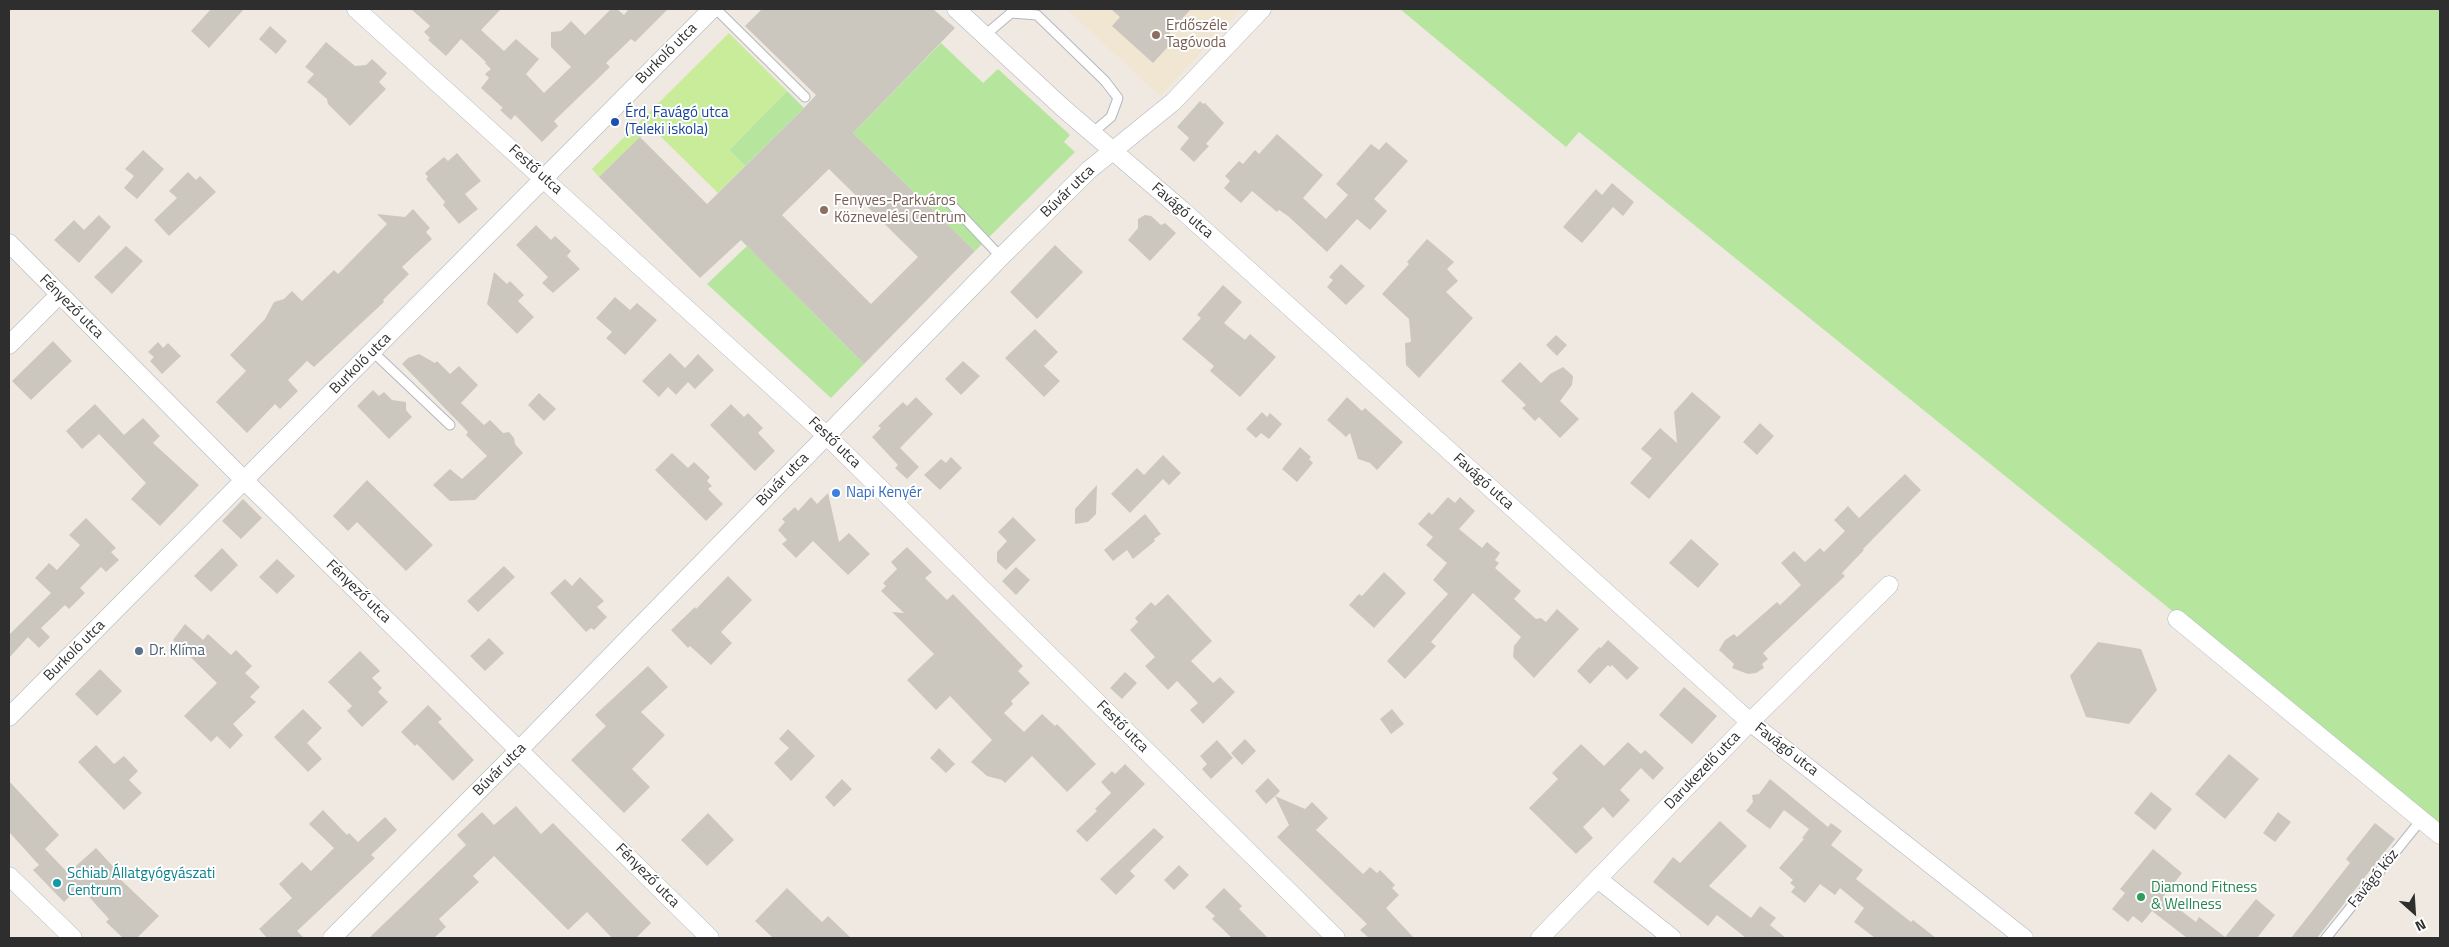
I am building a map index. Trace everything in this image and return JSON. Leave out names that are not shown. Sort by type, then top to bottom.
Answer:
[{"type":"street","name":"Festő utca","points":[[356,9],[827,436],[1336,938]]},
{"type":"street","name":"Burkoló utca","points":[[9,717],[373,352],[543,177],[712,9]]},
{"type":"street","name":"Favágó utca","points":[[956,9],[1750,722],[2024,938]]},
{"type":"street","name":"Búvár utca","points":[[332,938],[520,750],[1001,257],[1089,170],[1173,102],[1262,9]]},
{"type":"street","name":"Fényező utca","points":[[9,243],[245,481],[710,938]]},
{"type":"street","points":[[9,345],[59,295]]},
{"type":"street","name":"Darukezelő utca","points":[[1540,938],[1750,722],[1889,585]]},
{"type":"street","points":[[2177,620],[2440,835]]},
{"type":"street","points":[[9,876],[73,938]]},
{"type":"street","points":[[1598,879],[1672,938]]},
{"type":"lane","points":[[716,9],[805,97]]},
{"type":"lane","points":[[984,36],[1011,13],[1037,15],[1105,80],[1118,98],[1111,117],[1092,133]]},
{"type":"lane","points":[[947,200],[1001,257]]},
{"type":"lane","points":[[373,352],[450,425]]},
{"type":"lane","name":"Favágó köz","points":[[2326,938],[2421,820]]},
{"type":"shaded area","name":"Erdőszéle Tagóvoda","points":[[1067,9],[1241,9],[1160,96]]},
{"type":"green space","points":[[1400,9],[2440,9],[2440,827],[1579,132],[1566,147]]},
{"type":"green space","points":[[729,33],[787,91],[729,150],[745,166],[718,193],[651,127],[599,177],[592,169]]},
{"type":"green space","points":[[941,43],[983,83],[998,69],[1070,135],[1064,142],[1075,152],[975,251],[853,133]]},
{"type":"green space","points":[[787,91],[804,108],[745,166],[729,150]]},
{"type":"green space","points":[[747,246],[864,364],[831,398],[707,284]]},
{"type":"building","points":[[211,9],[244,9],[209,48],[191,31]]},
{"type":"building","points":[[411,9],[501,9],[481,30],[504,51],[516,39],[539,59],[526,74],[544,93],[571,67],[551,47],[551,32],[561,31],[571,21],[585,35],[611,9],[617,9],[624,15],[629,9],[668,9],[635,42],[631,39],[606,63],[610,67],[554,121],[558,126],[542,142],[515,115],[511,120],[500,110],[503,108],[481,88],[489,78],[485,74],[491,69],[486,62],[461,39],[446,56],[428,40],[430,38],[424,32],[430,26]]},
{"type":"building","points":[[762,9],[933,9],[955,28],[853,133],[975,251],[864,364],[741,240],[700,278],[599,177],[640,137],[707,204],[804,108],[816,95],[745,26]],"holes":[[[829,169],[918,257],[871,304],[782,215]]]},
{"type":"building","points":[[1111,9],[1191,9],[1169,33],[1175,39],[1153,63],[1112,26],[1120,17]]},
{"type":"building","points":[[270,26],[287,41],[276,54],[259,39]]},
{"type":"building","points":[[326,42],[355,66],[366,65],[372,59],[387,73],[379,82],[386,89],[350,126],[328,104],[327,99],[307,82],[314,74],[305,67]]},
{"type":"building","points":[[1200,101],[1203,104],[1205,103],[1224,123],[1206,144],[1209,146],[1194,162],[1180,149],[1189,138],[1177,127]]},
{"type":"building","points":[[1277,134],[1323,175],[1303,198],[1326,219],[1348,195],[1336,184],[1371,144],[1379,150],[1386,142],[1408,161],[1374,199],[1387,211],[1370,230],[1357,219],[1327,252],[1288,216],[1279,210],[1277,212],[1252,191],[1241,203],[1224,188],[1230,181],[1225,176],[1239,161],[1243,164],[1255,150],[1259,154]]},
{"type":"building","points":[[143,150],[164,169],[137,199],[124,188],[134,176],[125,169]]},
{"type":"building","points":[[457,153],[481,181],[465,194],[478,209],[459,224],[443,205],[445,202],[426,179],[428,177],[425,173],[444,157],[448,161]]},
{"type":"building","points":[[188,172],[196,180],[200,176],[216,192],[169,236],[154,220],[177,198],[169,191]]},
{"type":"building","points":[[1612,183],[1634,202],[1623,216],[1613,207],[1582,243],[1563,227],[1596,189],[1602,195]]},
{"type":"building","points":[[413,209],[430,228],[426,232],[432,239],[402,267],[409,274],[383,300],[384,302],[314,367],[307,361],[288,380],[298,391],[280,409],[275,404],[247,433],[216,402],[246,371],[230,355],[265,319],[274,302],[284,299],[292,291],[302,301],[334,270],[338,274],[387,224],[377,214],[405,217]]},
{"type":"building","points":[[99,215],[111,227],[79,263],[54,240],[74,220],[84,230]]},
{"type":"building","points":[[1145,215],[1151,216],[1161,225],[1165,223],[1176,233],[1150,261],[1128,240],[1138,228],[1138,219]]},
{"type":"building","points":[[536,225],[551,240],[555,236],[571,251],[567,256],[580,269],[553,293],[542,283],[548,277],[516,245]]},
{"type":"building","points":[[1427,239],[1454,262],[1447,269],[1458,281],[1446,292],[1473,318],[1419,378],[1406,365],[1405,343],[1411,342],[1409,319],[1382,294],[1409,264],[1407,262]]},
{"type":"building","points":[[1055,245],[1083,272],[1037,319],[1010,292]]},
{"type":"building","points":[[126,246],[143,261],[112,294],[94,277]]},
{"type":"building","points":[[1341,264],[1365,286],[1346,305],[1327,287],[1333,280],[1329,277]]},
{"type":"building","points":[[494,272],[507,284],[510,281],[524,295],[518,301],[534,317],[517,334],[487,304]]},
{"type":"building","points":[[1223,285],[1242,302],[1224,323],[1245,340],[1250,334],[1276,357],[1240,397],[1210,371],[1214,366],[1182,339],[1201,318],[1197,315]]},
{"type":"building","points":[[615,297],[630,310],[637,303],[657,320],[625,355],[606,338],[612,332],[596,318]]},
{"type":"building","points":[[1035,329],[1058,352],[1044,366],[1060,381],[1044,397],[1005,358]]},
{"type":"building","points":[[1556,335],[1567,345],[1557,356],[1546,345]]},
{"type":"building","points":[[53,341],[72,361],[31,400],[12,381]]},
{"type":"building","points":[[158,342],[163,348],[168,343],[181,356],[162,374],[150,361],[154,357],[148,352]]},
{"type":"building","points":[[670,353],[685,368],[698,354],[714,370],[695,389],[688,382],[676,395],[668,387],[659,397],[642,381]]},
{"type":"building","points":[[419,354],[435,363],[437,361],[450,374],[459,366],[478,385],[461,403],[484,425],[490,420],[503,433],[509,432],[514,438],[515,444],[523,453],[475,500],[450,501],[433,485],[450,469],[462,479],[487,456],[466,435],[468,432],[402,364],[408,358]]},
{"type":"building","points":[[963,361],[980,376],[961,395],[945,379]]},
{"type":"building","points":[[1520,362],[1541,383],[1550,374],[1563,367],[1573,376],[1572,385],[1560,401],[1579,419],[1560,438],[1539,417],[1535,421],[1522,408],[1526,405],[1501,381]]},
{"type":"building","points":[[373,390],[379,396],[384,392],[392,400],[406,402],[406,410],[412,417],[389,439],[357,406]]},
{"type":"building","points":[[1692,392],[1721,417],[1649,499],[1630,483],[1652,458],[1641,449],[1660,428],[1677,443],[1674,412]]},
{"type":"building","points":[[539,393],[556,409],[544,421],[528,405]]},
{"type":"building","points":[[916,397],[933,414],[900,448],[919,467],[907,479],[895,468],[898,465],[872,437],[881,428],[878,426],[903,402],[907,406]]},
{"type":"building","points":[[1347,397],[1362,411],[1365,408],[1403,442],[1377,470],[1370,463],[1358,459],[1350,433],[1346,437],[1327,420]]},
{"type":"building","points":[[95,404],[124,435],[143,418],[160,436],[153,443],[199,485],[160,526],[131,499],[146,483],[99,434],[82,449],[66,431]]},
{"type":"building","points":[[731,404],[744,417],[748,413],[763,428],[758,433],[775,451],[755,471],[710,425]]},
{"type":"building","points":[[1262,412],[1267,417],[1270,413],[1282,424],[1269,439],[1261,433],[1256,438],[1246,429]]},
{"type":"building","points":[[1760,423],[1774,436],[1757,455],[1743,442]]},
{"type":"building","points":[[1300,447],[1311,457],[1309,459],[1313,463],[1297,482],[1282,469]]},
{"type":"building","points":[[672,453],[688,468],[694,462],[710,477],[707,481],[712,486],[708,489],[723,504],[706,521],[655,470]]},
{"type":"building","points":[[1163,455],[1181,473],[1169,485],[1163,479],[1130,513],[1111,494],[1137,468],[1144,475]]},
{"type":"building","points":[[951,457],[962,468],[940,490],[924,475],[941,459],[946,463]]},
{"type":"building","points":[[1905,474],[1921,490],[1863,549],[1842,573],[1845,576],[1763,653],[1768,659],[1762,664],[1764,668],[1756,673],[1748,674],[1732,668],[1734,664],[1719,650],[1725,640],[1734,634],[1737,637],[1777,602],[1780,605],[1801,585],[1781,563],[1794,551],[1805,562],[1820,548],[1824,552],[1845,531],[1834,520],[1848,506],[1859,518]]},
{"type":"building","points":[[367,480],[433,545],[406,571],[357,522],[348,531],[333,516]]},
{"type":"building","points":[[1097,485],[1096,514],[1088,522],[1075,524],[1075,509]]},
{"type":"building","points":[[828,493],[839,542],[849,533],[870,554],[848,575],[813,541],[796,558],[782,544],[787,540],[778,530],[785,522],[782,519],[795,507],[798,511],[811,497],[817,504]]},
{"type":"building","points":[[1448,497],[1455,503],[1460,497],[1475,511],[1459,529],[1482,548],[1487,542],[1500,553],[1495,560],[1499,563],[1495,568],[1521,591],[1514,599],[1536,619],[1541,618],[1546,622],[1557,609],[1579,629],[1534,678],[1513,657],[1514,646],[1521,637],[1473,593],[1431,642],[1436,646],[1405,679],[1387,661],[1448,594],[1433,580],[1447,563],[1426,545],[1433,537],[1418,524],[1429,512],[1432,515]]},
{"type":"building","points":[[243,499],[262,518],[241,539],[222,521]]},
{"type":"building","points":[[1145,514],[1161,534],[1133,559],[1127,550],[1113,561],[1104,550]]},
{"type":"building","points":[[1013,517],[1036,540],[1006,570],[997,562],[997,552],[1007,541],[998,532]]},
{"type":"building","points":[[86,518],[116,548],[111,552],[119,560],[106,572],[101,567],[80,588],[85,593],[69,609],[65,605],[41,628],[50,637],[39,648],[28,637],[9,658],[9,635],[51,593],[35,578],[49,563],[57,570],[80,545],[69,535]]},
{"type":"building","points":[[1691,539],[1719,564],[1698,588],[1669,563]]},
{"type":"building","points":[[907,547],[932,572],[925,578],[947,600],[953,594],[1023,666],[1018,671],[1030,683],[1011,701],[1013,704],[1004,713],[1024,732],[1042,714],[1055,726],[1057,724],[1096,764],[1067,792],[1032,756],[1005,783],[1002,780],[987,776],[971,762],[992,740],[950,696],[936,710],[907,680],[934,654],[892,612],[904,613],[881,591],[886,586],[883,583],[897,569],[891,562]]},
{"type":"building","points":[[222,548],[238,565],[211,592],[194,576]]},
{"type":"building","points":[[277,559],[295,576],[277,594],[259,577]]},
{"type":"building","points":[[504,566],[515,577],[478,612],[467,601]]},
{"type":"building","points":[[1016,567],[1030,580],[1016,595],[1002,581]]},
{"type":"building","points":[[1384,572],[1406,593],[1374,628],[1349,605],[1359,594],[1362,596]]},
{"type":"building","points":[[728,576],[752,600],[721,632],[732,643],[711,665],[690,646],[688,648],[671,630],[695,607],[696,609]]},
{"type":"building","points":[[580,577],[604,601],[597,607],[607,617],[594,630],[591,628],[586,632],[550,593],[565,579],[572,586]]},
{"type":"building","points":[[1168,594],[1212,641],[1191,661],[1213,683],[1220,677],[1235,692],[1203,724],[1190,710],[1198,703],[1177,681],[1168,690],[1145,666],[1155,657],[1130,630],[1138,622],[1135,618],[1151,602],[1155,606]]},
{"type":"building","points":[[185,624],[203,640],[208,634],[231,655],[236,650],[252,666],[245,673],[260,687],[250,697],[256,702],[233,724],[243,735],[230,749],[217,736],[211,742],[184,716],[217,683],[173,640]]},
{"type":"building","points":[[489,638],[504,653],[485,671],[470,656]]},
{"type":"building","points":[[1608,640],[1639,668],[1627,680],[1612,665],[1610,667],[1608,665],[1590,684],[1577,671]]},
{"type":"building","points":[[2098,642],[2141,649],[2157,690],[2129,724],[2086,717],[2070,676]]},
{"type":"building","points":[[360,651],[380,671],[372,678],[382,688],[378,692],[388,702],[362,727],[347,711],[352,706],[328,682]]},
{"type":"building","points":[[648,666],[668,687],[641,712],[665,735],[632,769],[650,787],[624,813],[571,760],[606,726],[595,715]]},
{"type":"building","points":[[100,669],[122,691],[97,716],[75,694]]},
{"type":"building","points":[[1125,672],[1137,683],[1122,699],[1110,688]]},
{"type":"building","points":[[1684,687],[1717,716],[1692,744],[1659,715]]},
{"type":"building","points":[[428,705],[442,719],[438,722],[474,760],[453,781],[417,744],[415,746],[401,732]]},
{"type":"building","points":[[303,709],[322,728],[307,743],[322,759],[308,772],[274,737]]},
{"type":"building","points":[[1392,709],[1404,724],[1391,734],[1380,719]]},
{"type":"building","points":[[788,729],[815,756],[791,781],[774,763],[789,748],[779,739]]},
{"type":"building","points":[[1245,739],[1256,751],[1242,765],[1231,753]]},
{"type":"building","points":[[1217,740],[1233,758],[1211,779],[1202,769],[1207,764],[1200,756]]},
{"type":"building","points":[[1628,742],[1641,754],[1645,750],[1664,768],[1653,780],[1641,768],[1620,790],[1630,800],[1613,818],[1603,807],[1583,827],[1593,838],[1576,854],[1529,808],[1558,779],[1552,773],[1581,744],[1604,766]]},
{"type":"building","points":[[96,745],[114,764],[124,756],[138,771],[129,780],[142,793],[124,810],[78,762]]},
{"type":"building","points":[[939,748],[955,764],[946,773],[930,758]]},
{"type":"building","points":[[2229,754],[2259,779],[2225,819],[2195,794]]},
{"type":"building","points":[[1125,764],[1145,784],[1087,842],[1076,831],[1097,811],[1095,809],[1111,793],[1101,782],[1112,771],[1115,774]]},
{"type":"building","points":[[1268,778],[1280,791],[1266,804],[1255,791]]},
{"type":"building","points":[[842,779],[852,789],[834,807],[825,797]]},
{"type":"building","points":[[1770,779],[1828,827],[1831,823],[1842,831],[1831,845],[1863,870],[1856,879],[1911,922],[1913,920],[1936,938],[1875,938],[1854,922],[1864,908],[1840,888],[1835,895],[1820,884],[1805,903],[1791,892],[1795,887],[1790,883],[1793,880],[1779,868],[1804,839],[1802,838],[1809,829],[1784,810],[1770,829],[1746,811],[1753,802],[1752,795],[1759,794]]},
{"type":"building","points":[[9,781],[59,835],[45,849],[68,873],[96,848],[120,874],[118,877],[159,916],[137,938],[123,938],[106,922],[109,919],[80,887],[64,902],[33,870],[39,865],[9,832]]},
{"type":"building","points":[[2151,792],[2172,809],[2155,830],[2134,813]]},
{"type":"building","points":[[1275,796],[1305,809],[1312,802],[1328,818],[1316,830],[1363,874],[1370,867],[1377,873],[1380,870],[1395,885],[1392,888],[1399,895],[1386,908],[1414,938],[1369,938],[1360,930],[1367,924],[1277,837],[1289,825]]},
{"type":"building","points":[[516,806],[541,834],[553,823],[651,923],[636,938],[612,938],[587,912],[568,930],[494,856],[473,876],[479,882],[439,919],[446,927],[434,938],[369,938],[466,845],[457,835],[482,812],[494,825]]},
{"type":"building","points":[[323,810],[347,835],[349,833],[358,842],[385,817],[397,830],[371,855],[375,858],[297,931],[304,938],[267,938],[259,929],[292,898],[279,884],[302,862],[311,871],[334,848],[309,824]]},
{"type":"building","points":[[2278,812],[2291,822],[2275,842],[2263,833]]},
{"type":"building","points":[[708,813],[734,840],[707,866],[681,840]]},
{"type":"building","points":[[1720,821],[1747,846],[1709,886],[1751,918],[1760,906],[1776,918],[1770,925],[1786,938],[1746,938],[1717,915],[1708,926],[1653,882],[1673,857],[1680,863]]},
{"type":"building","points":[[2375,823],[2395,839],[2317,938],[2291,938],[2350,863],[2346,859]]},
{"type":"building","points":[[1154,828],[1164,837],[1130,871],[1135,876],[1116,895],[1100,879]]},
{"type":"building","points":[[2153,849],[2182,873],[2163,897],[2196,922],[2199,917],[2225,937],[2256,899],[2275,915],[2257,938],[2187,938],[2152,911],[2142,923],[2133,916],[2128,922],[2112,909],[2125,893],[2120,889]]},
{"type":"building","points":[[1179,865],[1189,875],[1174,890],[1164,880]]},
{"type":"building","points":[[787,888],[822,922],[828,916],[851,938],[773,938],[755,921]]},
{"type":"building","points":[[1224,888],[1242,906],[1239,909],[1268,938],[1232,938],[1212,919],[1215,916],[1205,907]]},
{"type":"place","name":"Erdőszéle Tagóvoda","points":[[1156,35]]},
{"type":"place","name":"Érd, Favágó utca (Teleki iskola)","points":[[615,122]]},
{"type":"place","name":"Fenyves-Parkváros Köznevelési Centrum","points":[[824,210]]},
{"type":"place","name":"Napi Kenyér","points":[[836,493]]},
{"type":"place","name":"Dr. Klíma","points":[[139,651]]},
{"type":"place","name":"Schiab Állatgyógyászati Centrum","points":[[57,883]]},
{"type":"place","name":"Diamond Fitness & Wellness","points":[[2141,897]]}]
